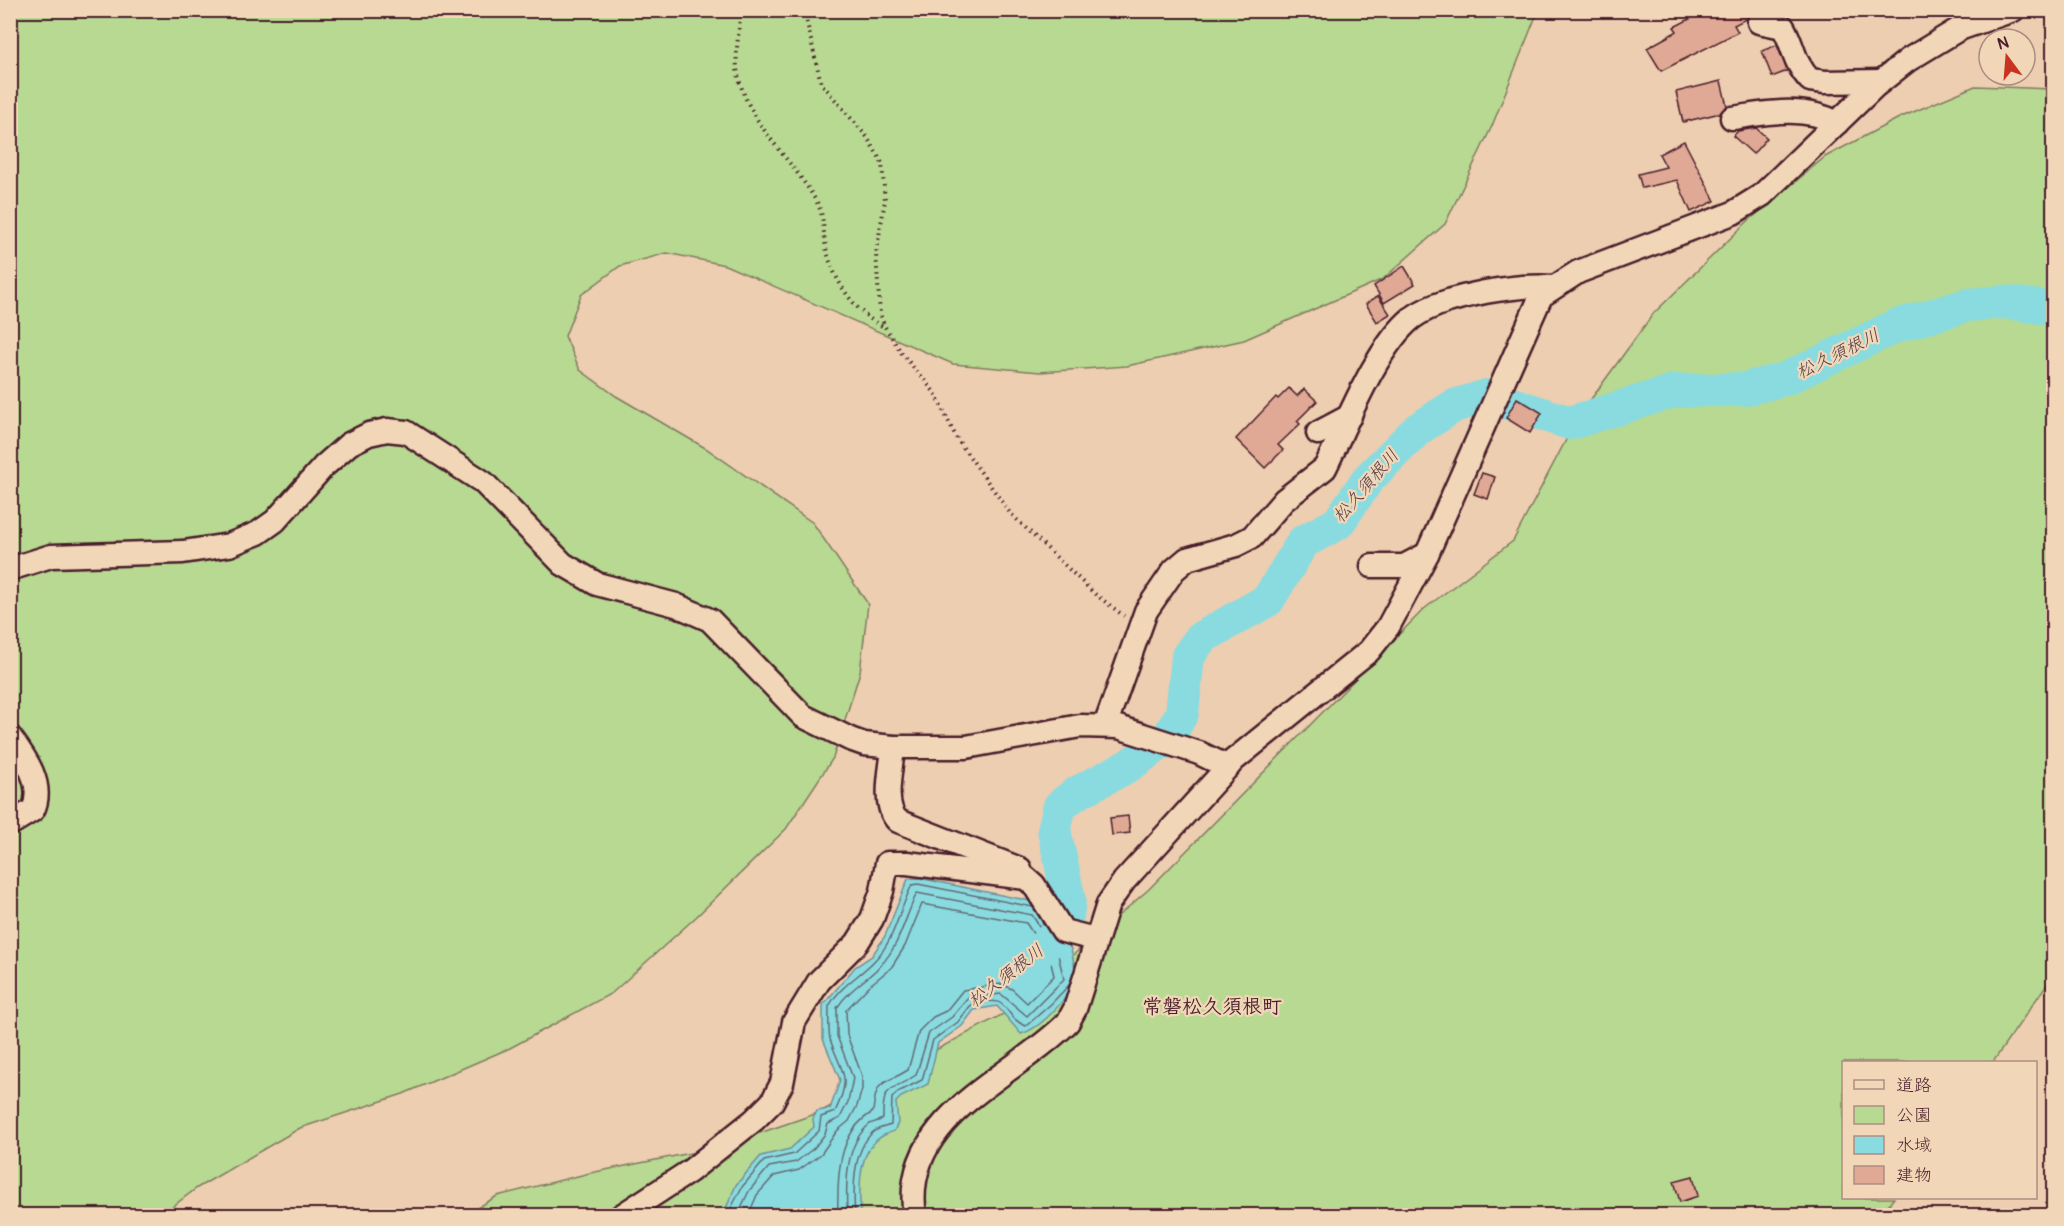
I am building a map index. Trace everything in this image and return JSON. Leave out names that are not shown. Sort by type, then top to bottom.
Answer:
[{"type":"street","points":[[915,1215],[913,1205],[920,1159],[933,1134],[957,1109],[1068,1022],[1075,1009],[1095,939],[1111,898],[1228,767],[1369,651],[1388,627],[1427,554],[1541,296],[1578,272],[1733,213],[1762,195],[1881,81],[1908,60],[1959,29],[2013,10]]},
{"type":"street","points":[[1759,22],[1783,27],[1789,38],[1793,55],[1810,80],[1881,81]]},
{"type":"street","points":[[1732,118],[1766,113],[1808,112],[1822,115],[1837,123]]},
{"type":"street","points":[[1105,726],[1146,611],[1182,562],[1252,537],[1284,500],[1319,475],[1325,468],[1385,351],[1413,318],[1456,298],[1518,287],[1554,287]]},
{"type":"street","points":[[1318,433],[1350,416]]},
{"type":"street","points":[[10,569],[51,556],[183,552],[229,545],[258,533],[275,521],[324,466],[349,444],[369,434],[387,430],[406,432],[483,482],[543,544],[575,571],[597,584],[676,605],[710,620],[803,716],[823,728],[864,744],[893,747],[966,747],[1080,726],[1105,726],[1142,734],[1199,753],[1228,767]]},
{"type":"street","points":[[1372,566],[1404,566],[1427,554]]},
{"type":"street","points":[[10,737],[28,764],[37,793],[33,810],[10,824]]},
{"type":"street","points":[[893,747],[890,801],[892,814],[898,822],[1027,872],[1063,931],[1095,939]]},
{"type":"street","points":[[621,1215],[690,1171],[754,1120],[772,1102],[782,1083],[794,1022],[819,981],[857,943],[872,919],[882,891],[887,863],[908,863],[1030,880]]},
{"type":"path","points":[[740,10],[738,77],[752,112],[816,201],[823,219],[827,253],[848,295],[874,322],[885,327]]},
{"type":"path","points":[[804,10],[821,83],[867,137],[882,162],[885,200],[876,254],[880,314],[885,327],[903,355],[935,393],[957,439],[1010,513],[1095,594],[1140,627]]},
{"type":"green space","points":[[10,11],[1538,11],[1492,126],[1445,224],[1383,279],[1244,340],[1127,366],[1040,372],[953,364],[725,265],[667,253],[620,266],[581,295],[565,336],[580,370],[616,396],[707,449],[813,523],[868,604],[860,672],[833,758],[786,829],[696,917],[612,993],[510,1048],[403,1094],[300,1128],[197,1188],[160,1216],[11,1215]]},
{"type":"green space","points":[[1975,86],[2053,89],[2053,970],[2047,984],[1994,1061],[1842,1061],[1842,1199],[1893,1199],[1880,1215],[464,1216],[497,1196],[590,1173],[716,1148],[818,1113],[1009,1011],[1149,889],[1424,609],[1513,541],[1578,417],[1653,314],[1747,222],[1825,157],[1899,118]]},
{"type":"water","points":[[919,878],[1040,903],[1071,949],[1078,983],[1038,1025],[1021,1034],[997,1006],[974,1010],[962,1026],[938,1043],[928,1084],[901,1097],[896,1102],[898,1123],[894,1131],[882,1136],[867,1154],[861,1177],[860,1215],[719,1216],[727,1206],[736,1185],[761,1156],[790,1149],[814,1127],[813,1119],[817,1111],[830,1109],[840,1080],[823,1039],[823,1005],[855,967],[872,956],[885,936],[908,879]]},
{"type":"building","points":[[1707,10],[1753,10],[1746,19],[1734,25],[1738,32],[1661,71],[1647,48],[1677,31],[1674,27]]},
{"type":"building","points":[[1777,45],[1787,71],[1772,77],[1762,51]]},
{"type":"building","points":[[1721,81],[1727,106],[1720,113],[1683,122],[1676,92]]},
{"type":"building","points":[[1756,128],[1767,138],[1753,154],[1733,136],[1738,131]]},
{"type":"building","points":[[1684,141],[1715,201],[1691,212],[1677,180],[1642,188],[1638,174],[1666,167],[1659,154]]},
{"type":"building","points":[[1404,266],[1415,284],[1384,303],[1374,286]]},
{"type":"building","points":[[1378,296],[1390,314],[1377,322],[1366,304]]},
{"type":"building","points":[[1289,388],[1297,396],[1304,389],[1317,401],[1297,421],[1300,424],[1278,445],[1283,450],[1265,468],[1236,439],[1276,397],[1278,399]]},
{"type":"building","points":[[1517,398],[1542,413],[1530,433],[1506,418]]},
{"type":"building","points":[[1482,473],[1495,477],[1488,499],[1474,494]]},
{"type":"building","points":[[1128,816],[1130,833],[1112,835],[1110,818]]},
{"type":"building","points":[[1693,1176],[1698,1196],[1680,1202],[1674,1181]]},
{"type":"waterway","name":"松久須根川","points":[[1039,952],[1057,933],[1067,916],[1069,900],[1054,830],[1060,806],[1075,794],[1128,766],[1168,738],[1182,713],[1188,656],[1201,638],[1268,600],[1303,542],[1338,523],[1368,479],[1418,429],[1454,406],[1487,396],[1570,423],[1674,391],[1745,389],[1785,379],[1896,326],[1968,305],[2005,302],[2054,309]]},
{"type":"district","name":"常磐松久須根町","points":[[1212,1006]]}]
